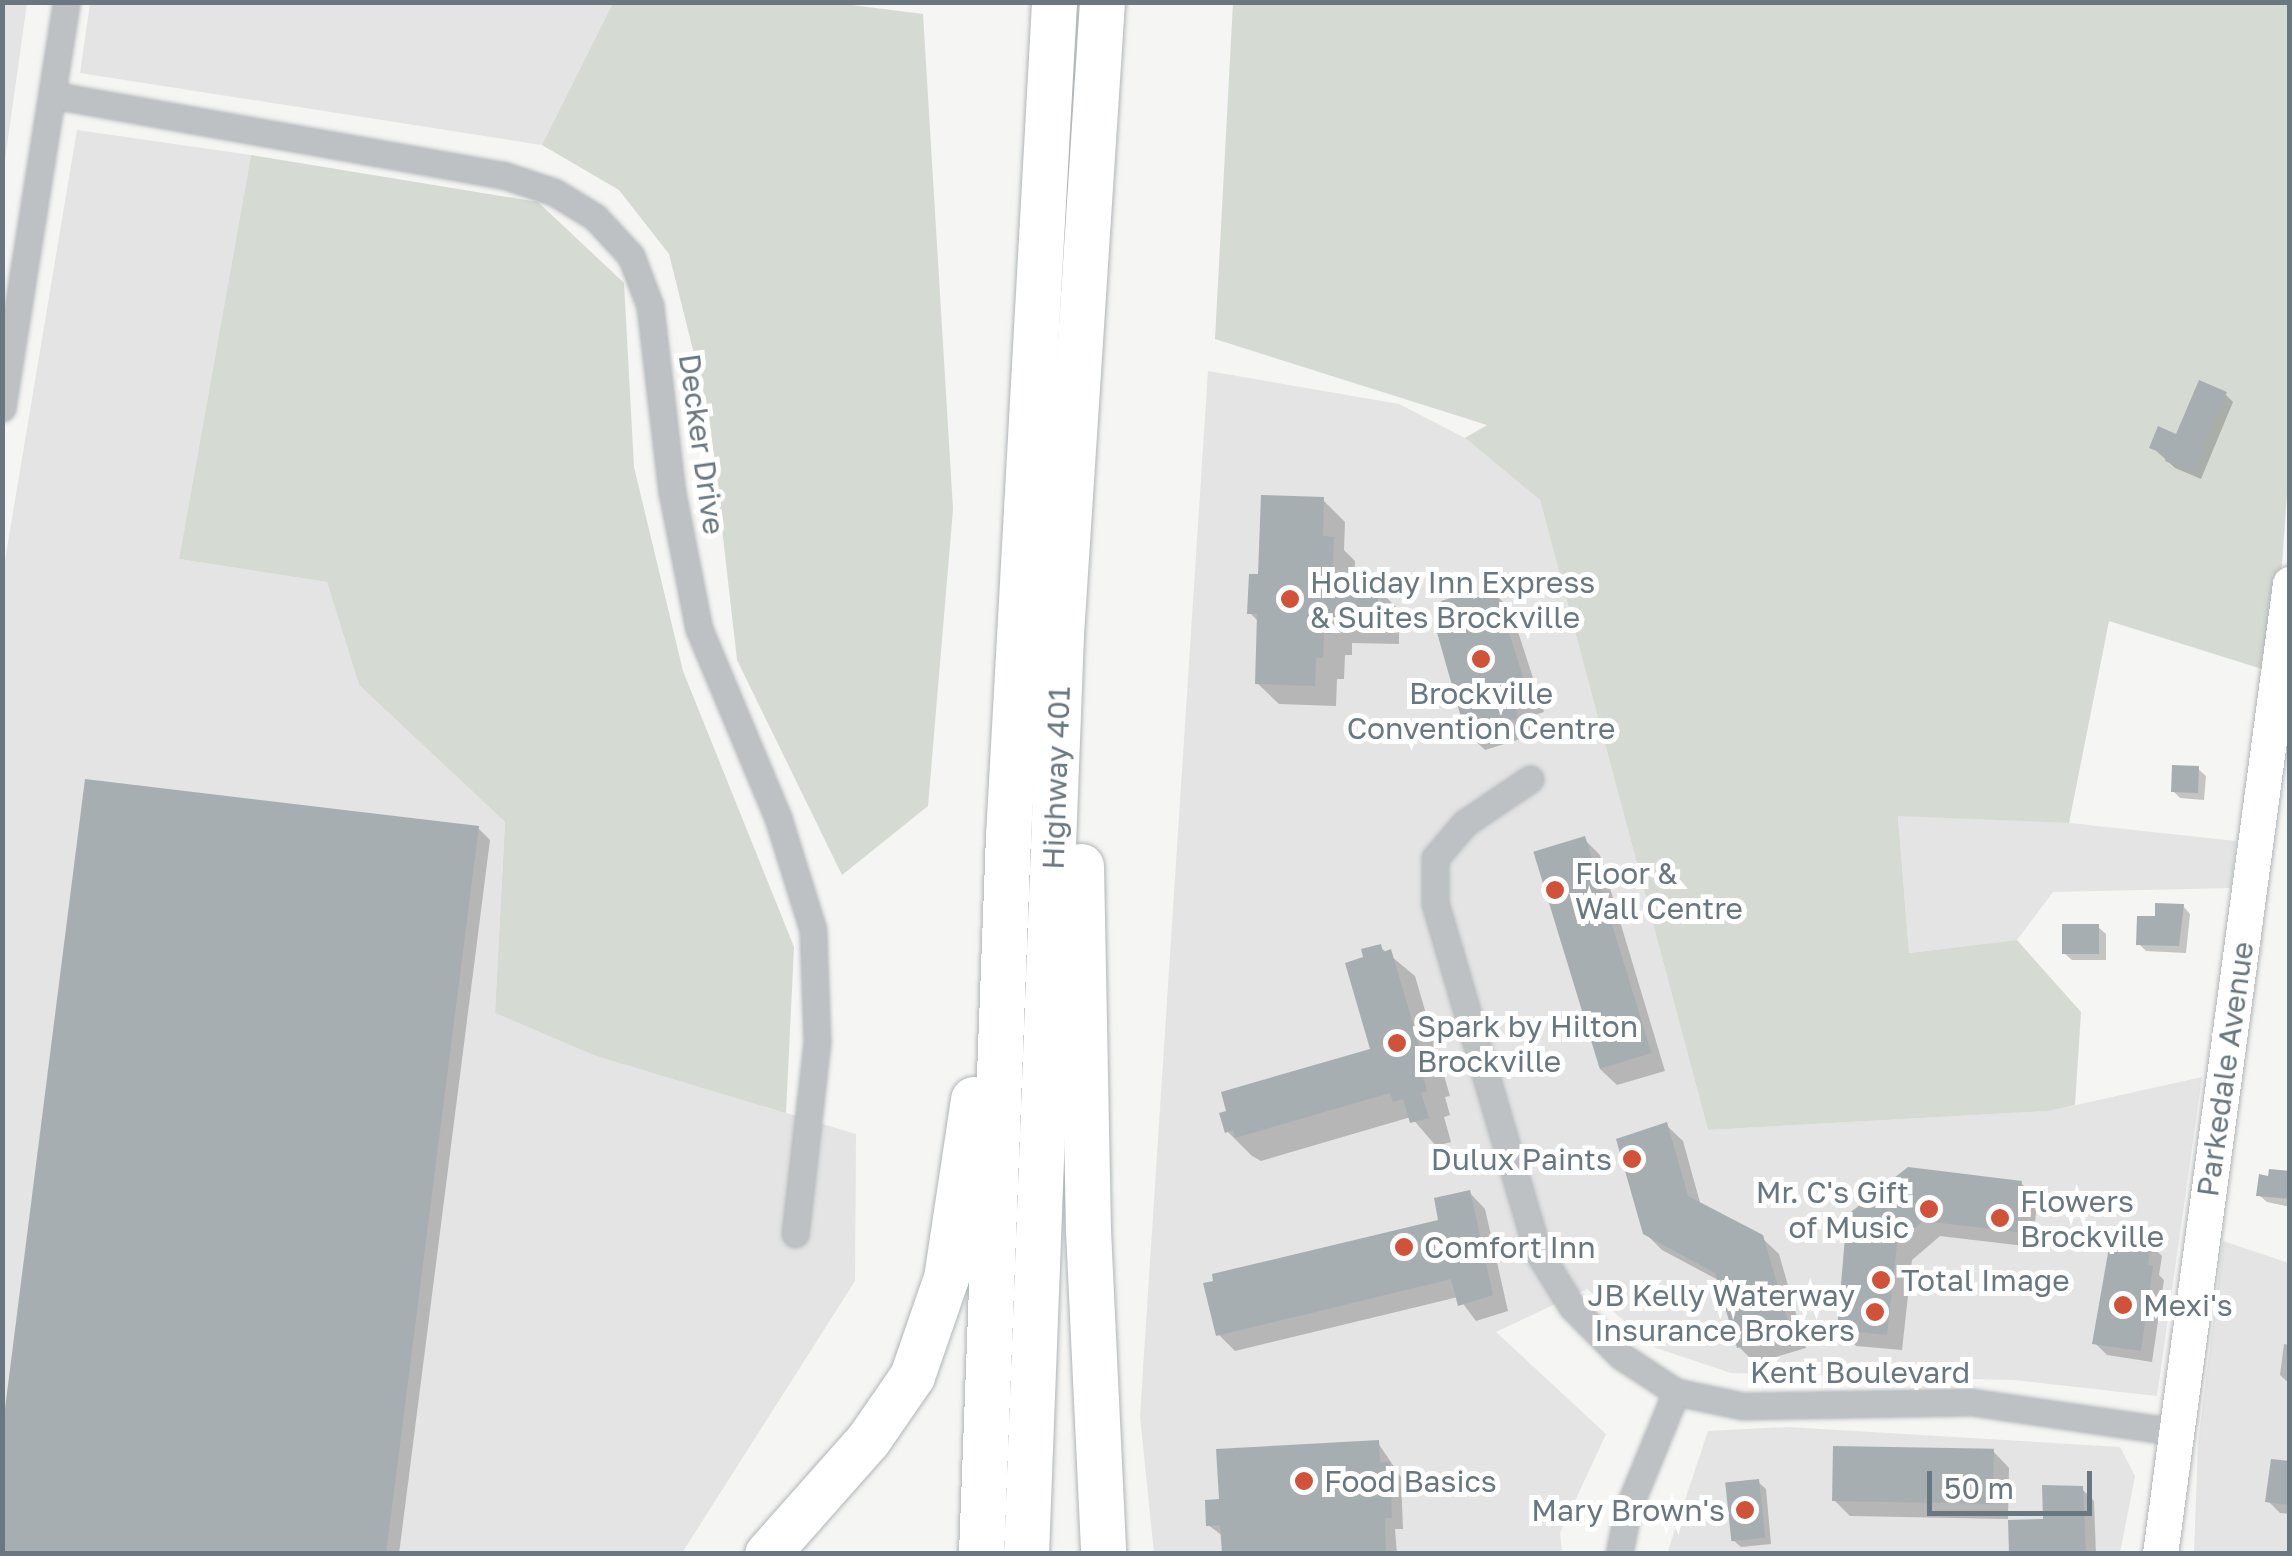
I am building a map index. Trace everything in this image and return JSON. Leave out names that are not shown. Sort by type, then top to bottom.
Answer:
[{"type":"highway","name":"Highway 401","points":[[981,1554],[1008,836],[1054,2]]},
{"type":"highway","name":"Highway 401","points":[[1026,1554],[1062,634],[1102,2]]},
{"type":"highway","points":[[1062,634],[1078,721],[1088,1230],[1103,1554]]},
{"type":"highway","points":[[767,1554],[868,1440],[912,1376],[931,1331],[946,1278],[973,1099],[991,885],[1008,836]]},
{"type":"street","points":[[2,408],[66,2]]},
{"type":"street","name":"Decker Drive","points":[[52,95],[503,175],[554,192],[596,217],[631,256],[650,306],[672,492],[699,630],[778,818],[812,930],[817,1042],[794,1234]]},
{"type":"street","name":"Parkedale Avenue","points":[[2160,1554],[2278,757],[2290,584]]},
{"type":"street","name":"Kent Boulevard","points":[[1530,779],[1466,823],[1435,858],[1435,903],[1537,1250],[1572,1308],[1621,1356],[1676,1392],[1743,1406],[1971,1402],[2176,1432]]},
{"type":"street","points":[[1619,1554],[1628,1509],[1676,1392]]},
{"type":"shaded area","points":[[828,2],[923,14],[953,509],[928,806],[842,875],[737,660],[709,414],[669,254],[619,190],[542,145],[613,3]]},
{"type":"shaded area","points":[[2,3],[27,3],[3,174]]},
{"type":"shaded area","points":[[90,3],[613,3],[542,145],[80,73]]},
{"type":"shaded area","points":[[1233,3],[2289,3],[2289,466],[2282,564],[2262,669],[2109,621],[2069,823],[1898,816],[1909,953],[2017,940],[2081,1012],[2075,1105],[2049,1111],[1708,1130],[1540,500],[1465,438],[1487,425],[1215,339]]},
{"type":"shaded area","points":[[77,130],[251,155],[179,559],[327,582],[359,685],[505,822],[495,1013],[593,1055],[856,1134],[855,1281],[682,1553],[3,1554],[3,572]]},
{"type":"shaded area","points":[[251,155],[538,202],[624,283],[634,467],[683,671],[794,947],[786,1113],[593,1055],[495,1013],[505,822],[359,685],[327,582],[179,559]]},
{"type":"shaded area","points":[[1208,371],[1399,404],[1465,438],[1540,500],[1708,1130],[2049,1111],[2202,1077],[2157,1396],[2014,1380],[1731,1373],[1656,1348],[1587,1289],[1496,1332],[1606,1434],[1560,1533],[1562,1554],[1154,1553],[1140,1416]]},
{"type":"shaded area","points":[[1898,815],[2069,823],[2236,841],[2231,888],[2053,892],[2017,940],[1909,953]]},
{"type":"shaded area","points":[[2223,1241],[2289,1263],[2289,1553],[2194,1554],[2198,1443]]},
{"type":"shaded area","points":[[1787,1427],[2120,1447],[2135,1476],[2120,1553],[1667,1554],[1708,1431]]},
{"type":"building","points":[[2199,380],[2227,392],[2193,473],[2165,461],[2167,455],[2149,448],[2158,426],[2176,434]]},
{"type":"building","name":"Holiday Inn Express & Suites Brockville","points":[[1261,495],[1324,497],[1323,536],[1334,537],[1332,584],[1378,585],[1378,623],[1331,622],[1331,634],[1324,634],[1323,658],[1316,658],[1315,686],[1255,684],[1257,614],[1247,614],[1249,574],[1258,574]]},
{"type":"building","name":"Brockville Convention Centre","points":[[1496,591],[1529,696],[1514,701],[1518,718],[1466,735],[1434,622],[1446,619],[1441,601],[1471,592],[1473,599]]},
{"type":"building","points":[[2172,765],[2199,766],[2198,793],[2171,792]]},
{"type":"building","points":[[85,779],[479,826],[386,1554],[2,1554],[2,1432]]},
{"type":"building","points":[[1585,836],[1651,1053],[1600,1069],[1533,852]]},
{"type":"building","points":[[2155,903],[2184,904],[2179,946],[2136,945],[2137,916],[2155,916]]},
{"type":"building","points":[[2062,924],[2099,924],[2099,954],[2062,954]]},
{"type":"building","name":"Spark by Hilton Brockville","points":[[1381,944],[1383,952],[1391,949],[1427,1072],[1422,1073],[1427,1091],[1421,1093],[1429,1118],[1410,1123],[1403,1099],[1393,1102],[1390,1093],[1235,1138],[1233,1130],[1225,1133],[1219,1113],[1226,1111],[1221,1092],[1370,1049],[1345,963],[1363,957],[1361,949]]},
{"type":"building","points":[[1667,1122],[1688,1196],[1763,1235],[1791,1332],[1737,1348],[1715,1273],[1643,1234],[1616,1139]]},
{"type":"building","points":[[1908,1167],[2022,1181],[2017,1232],[1923,1221],[1897,1244],[1887,1335],[1837,1330],[1847,1215]]},
{"type":"building","points":[[2269,1169],[2290,1171],[2290,1199],[2256,1196],[2259,1174],[2268,1176]]},
{"type":"building","name":"Comfort Inn","points":[[1470,1190],[1493,1295],[1458,1306],[1451,1279],[1216,1336],[1203,1283],[1213,1281],[1212,1274],[1438,1220],[1434,1198]]},
{"type":"building","name":"Mexi's","points":[[2111,1236],[2151,1242],[2148,1265],[2153,1266],[2141,1351],[2092,1344]]},
{"type":"building","name":"Food Basics","points":[[1379,1440],[1380,1462],[1390,1462],[1392,1518],[1385,1518],[1386,1554],[1222,1554],[1220,1525],[1206,1526],[1205,1500],[1219,1499],[1216,1449]]},
{"type":"building","points":[[1833,1446],[1994,1449],[1993,1504],[1832,1501]]},
{"type":"building","points":[[2271,1459],[2290,1461],[2290,1505],[2265,1502]]},
{"type":"building","name":"Mary Brown's","points":[[1759,1479],[1765,1538],[1731,1541],[1725,1483]]},
{"type":"building","points":[[2042,1485],[2083,1486],[2086,1553],[2009,1554],[2008,1520],[2043,1519]]},
{"type":"place","name":"Holiday Inn Express & Suites Brockville","points":[[1290,599]]},
{"type":"place","name":"Brockville Convention Centre","points":[[1481,659]]},
{"type":"place","name":"Floor & Wall Centre","points":[[1555,890]]},
{"type":"place","name":"Spark by Hilton Brockville","points":[[1397,1043]]},
{"type":"place","name":"Dulux Paints","points":[[1632,1159]]},
{"type":"place","name":"Mr. C's Gift of Music","points":[[1929,1209]]},
{"type":"place","name":"Flowers Brockville","points":[[2000,1218]]},
{"type":"place","name":"Comfort Inn","points":[[1404,1247]]},
{"type":"place","name":"Total Image","points":[[1881,1280]]},
{"type":"place","name":"Mexi's","points":[[2123,1305]]},
{"type":"place","name":"JB Kelly Waterway Insurance Brokers","points":[[1875,1312]]},
{"type":"place","name":"Food Basics","points":[[1304,1481]]},
{"type":"place","name":"Mary Brown's","points":[[1745,1510]]}]
